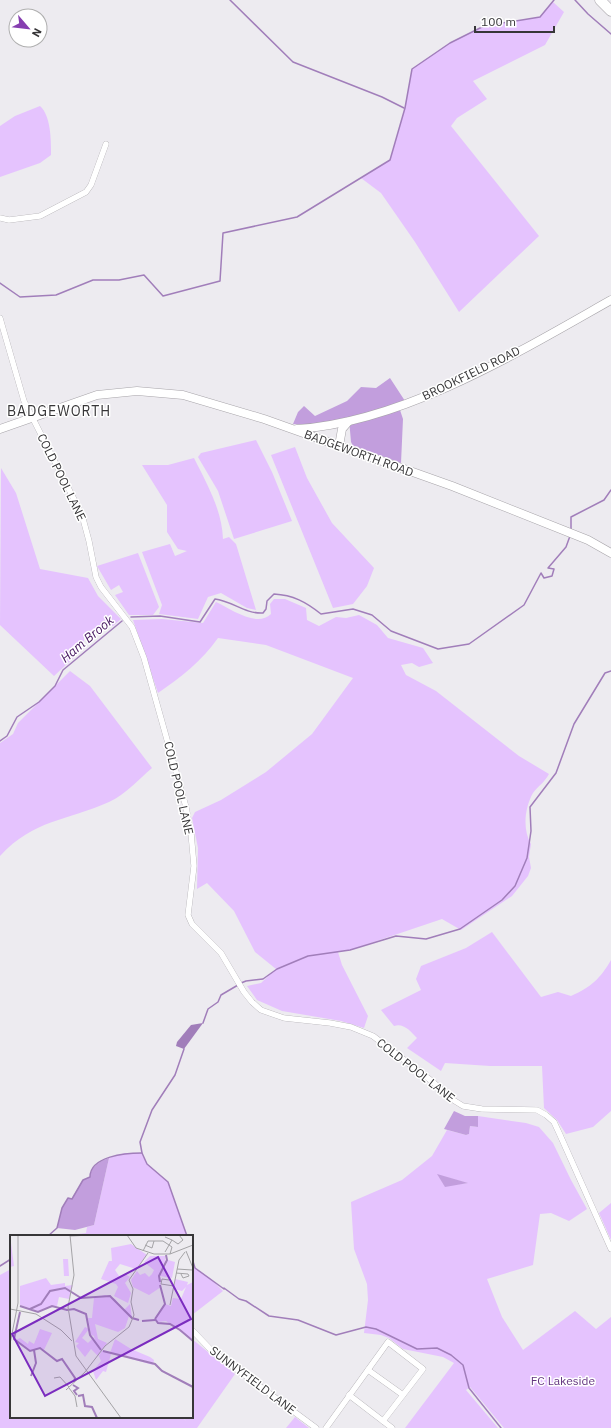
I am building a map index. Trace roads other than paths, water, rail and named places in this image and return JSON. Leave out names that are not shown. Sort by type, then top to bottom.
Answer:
[{"type":"highway","points":[[600,0],[611,11]]},
{"type":"street","points":[[0,218],[9,220],[40,216],[86,192],[91,185],[106,144]]},
{"type":"street","name":"BROOKFIELD ROAD","points":[[294,429],[323,427],[348,422],[417,399],[488,368],[611,300]]},
{"type":"street","name":"COLD POOL LANE","points":[[0,318],[24,401],[82,515],[96,577],[101,587],[132,627],[144,658],[186,807],[194,866],[188,915],[192,924],[221,953],[244,992],[261,1010],[284,1018],[351,1027],[373,1036],[433,1082],[450,1098],[463,1106],[482,1109],[536,1110],[546,1115],[554,1122],[611,1249]]},
{"type":"street","name":"BADGEWORTH ROAD","points":[[0,429],[97,395],[137,391],[183,395],[239,410],[452,486],[588,540],[611,553]]},
{"type":"street","points":[[339,446],[342,429],[348,422]]},
{"type":"street","points":[[322,439],[318,435],[323,427]]},
{"type":"street","name":"SUNNYFIELD LANE","points":[[193,1331],[212,1351],[316,1428]]},
{"type":"street","points":[[326,1428],[388,1342],[422,1369],[383,1421]]},
{"type":"street","points":[[368,1370],[403,1395]]},
{"type":"street","points":[[349,1395],[392,1428]]},
{"type":"waterway","points":[[230,0],[293,62],[382,97],[404,108]]},
{"type":"waterway","points":[[0,283],[20,297],[56,295],[93,280],[119,280],[144,275],[163,296],[220,281],[223,233],[297,217],[390,160],[405,108],[412,69],[450,43],[484,26],[540,17],[554,0]]},
{"type":"waterway","points":[[575,0],[588,14],[611,34]]},
{"type":"waterway","name":"Ham Brook","points":[[571,530],[571,517],[604,500],[611,490]]},
{"type":"waterway","name":"Ham Brook","points":[[131,617],[160,616],[200,622],[215,599],[227,602],[250,612],[263,613],[266,609],[267,601],[274,594],[299,600],[321,614],[353,609],[372,615],[391,631],[438,649],[469,644],[524,605],[541,573],[544,578],[552,576],[554,569],[548,568],[566,547],[570,536]]},
{"type":"waterway","name":"Ham Brook","points":[[0,741],[7,736],[17,717],[39,702],[55,686],[63,670],[122,621]]},
{"type":"waterway","points":[[241,983],[263,979],[277,969],[308,956],[350,950],[396,936],[426,939],[460,929],[502,900],[515,886],[527,858],[531,831],[530,807],[556,773],[574,724],[605,673],[611,671]]},
{"type":"waterway","points":[[203,1023],[208,1009],[218,1002],[221,995],[238,985]]},
{"type":"waterway","points":[[184,1049],[175,1075],[152,1110],[140,1142],[142,1153],[147,1164],[168,1182],[187,1235]]},
{"type":"waterway","points":[[49,1235],[57,1228],[62,1208],[68,1198],[72,1199],[83,1180],[90,1177],[96,1164],[110,1157],[142,1153]]},
{"type":"waterway","points":[[0,1266],[10,1260]]},
{"type":"waterway","points":[[193,1261],[195,1268],[224,1289],[269,1316],[298,1320],[336,1335],[366,1327],[376,1329],[417,1349],[437,1348],[451,1355],[463,1365],[469,1388],[501,1428]]},
{"type":"district","name":"BADGEWORTH","points":[[59,411]]},
{"type":"park label","name":"FC Lakeside","points":[[563,1380]]}]
